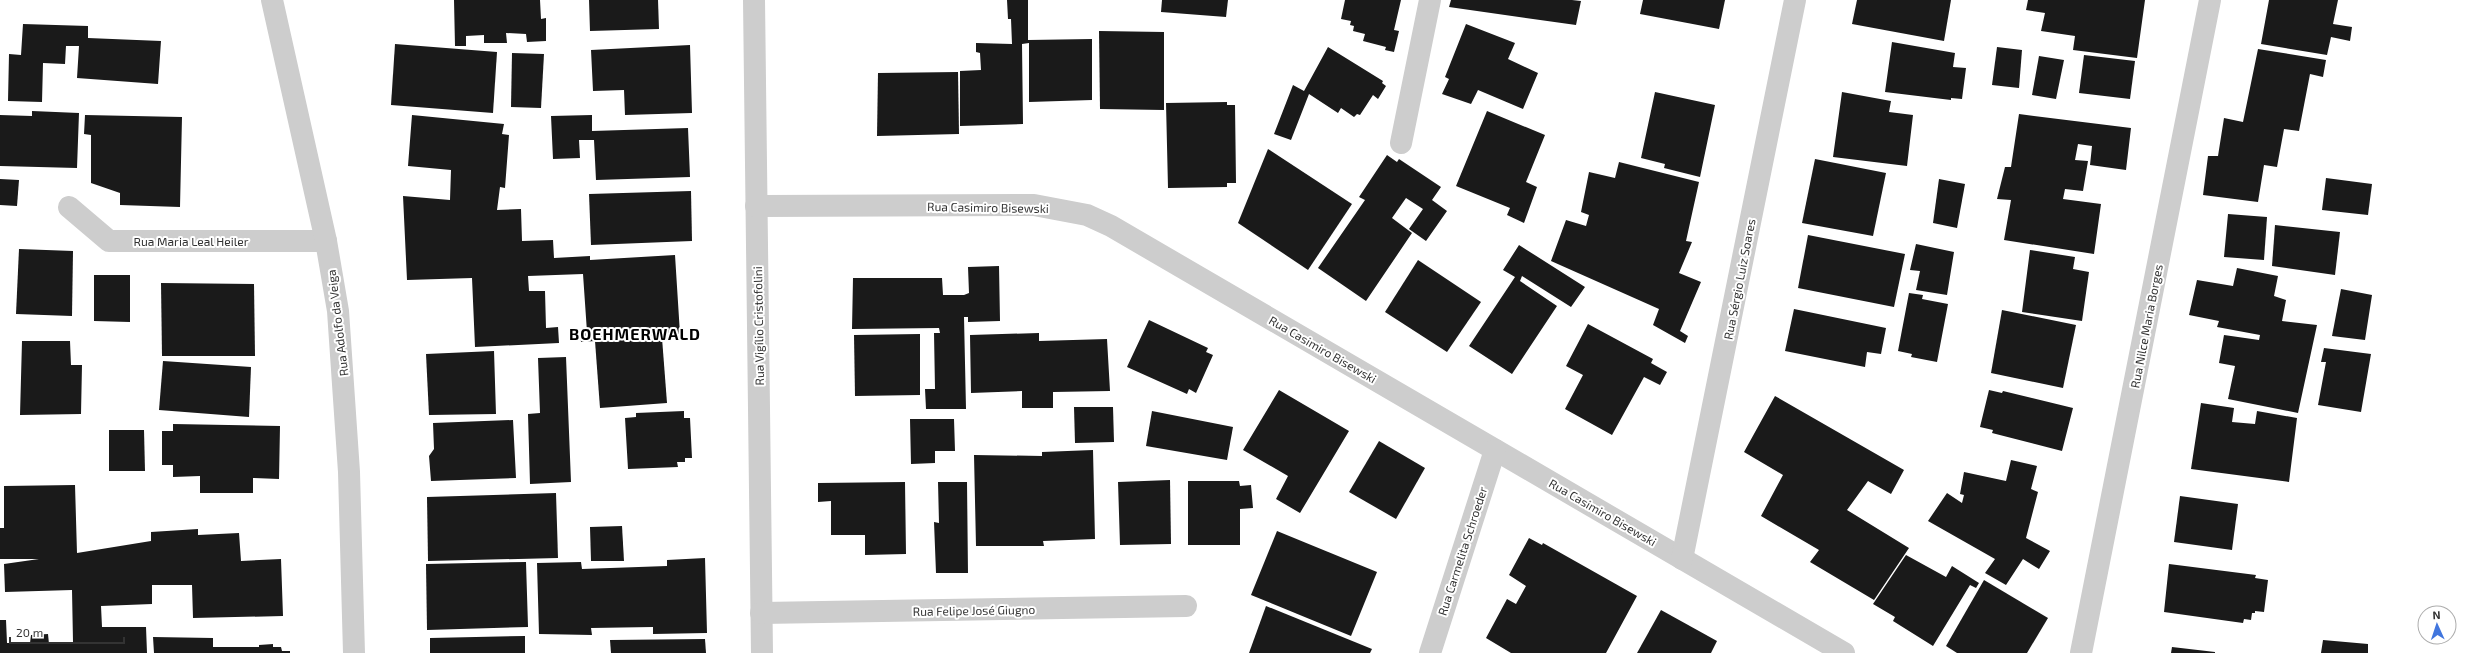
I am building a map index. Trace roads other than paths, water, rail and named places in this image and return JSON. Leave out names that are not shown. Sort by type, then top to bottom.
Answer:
[{"type":"street","name":"Rua Adolfo da Veiga","points":[[272,0],[326,241],[338,311],[344,379],[349,472],[354,653]]},
{"type":"street","name":"Rua Vigílio Cristofolini","points":[[754,0],[762,653]]},
{"type":"street","points":[[1402,143],[1430,0]]},
{"type":"street","name":"Rua Sérgio Luiz Soares","points":[[1682,559],[1795,0]]},
{"type":"street","name":"Rua Nilce Maria Borges","points":[[2081,653],[2210,0]]},
{"type":"street","name":"Rua Casimiro Bisewski","points":[[756,206],[1034,205],[1087,215],[1111,226],[1844,653]]},
{"type":"street","name":"Rua Maria Leal Heiler","points":[[69,207],[109,241],[326,241]]},
{"type":"street","name":"Rua Carmelita Schroeder","points":[[1430,653],[1495,450]]},
{"type":"street","name":"Rua Felipe José Giugno","points":[[761,613],[1186,606]]},
{"type":"district","name":"BOEHMERWALD","points":[[635,333]]}]
